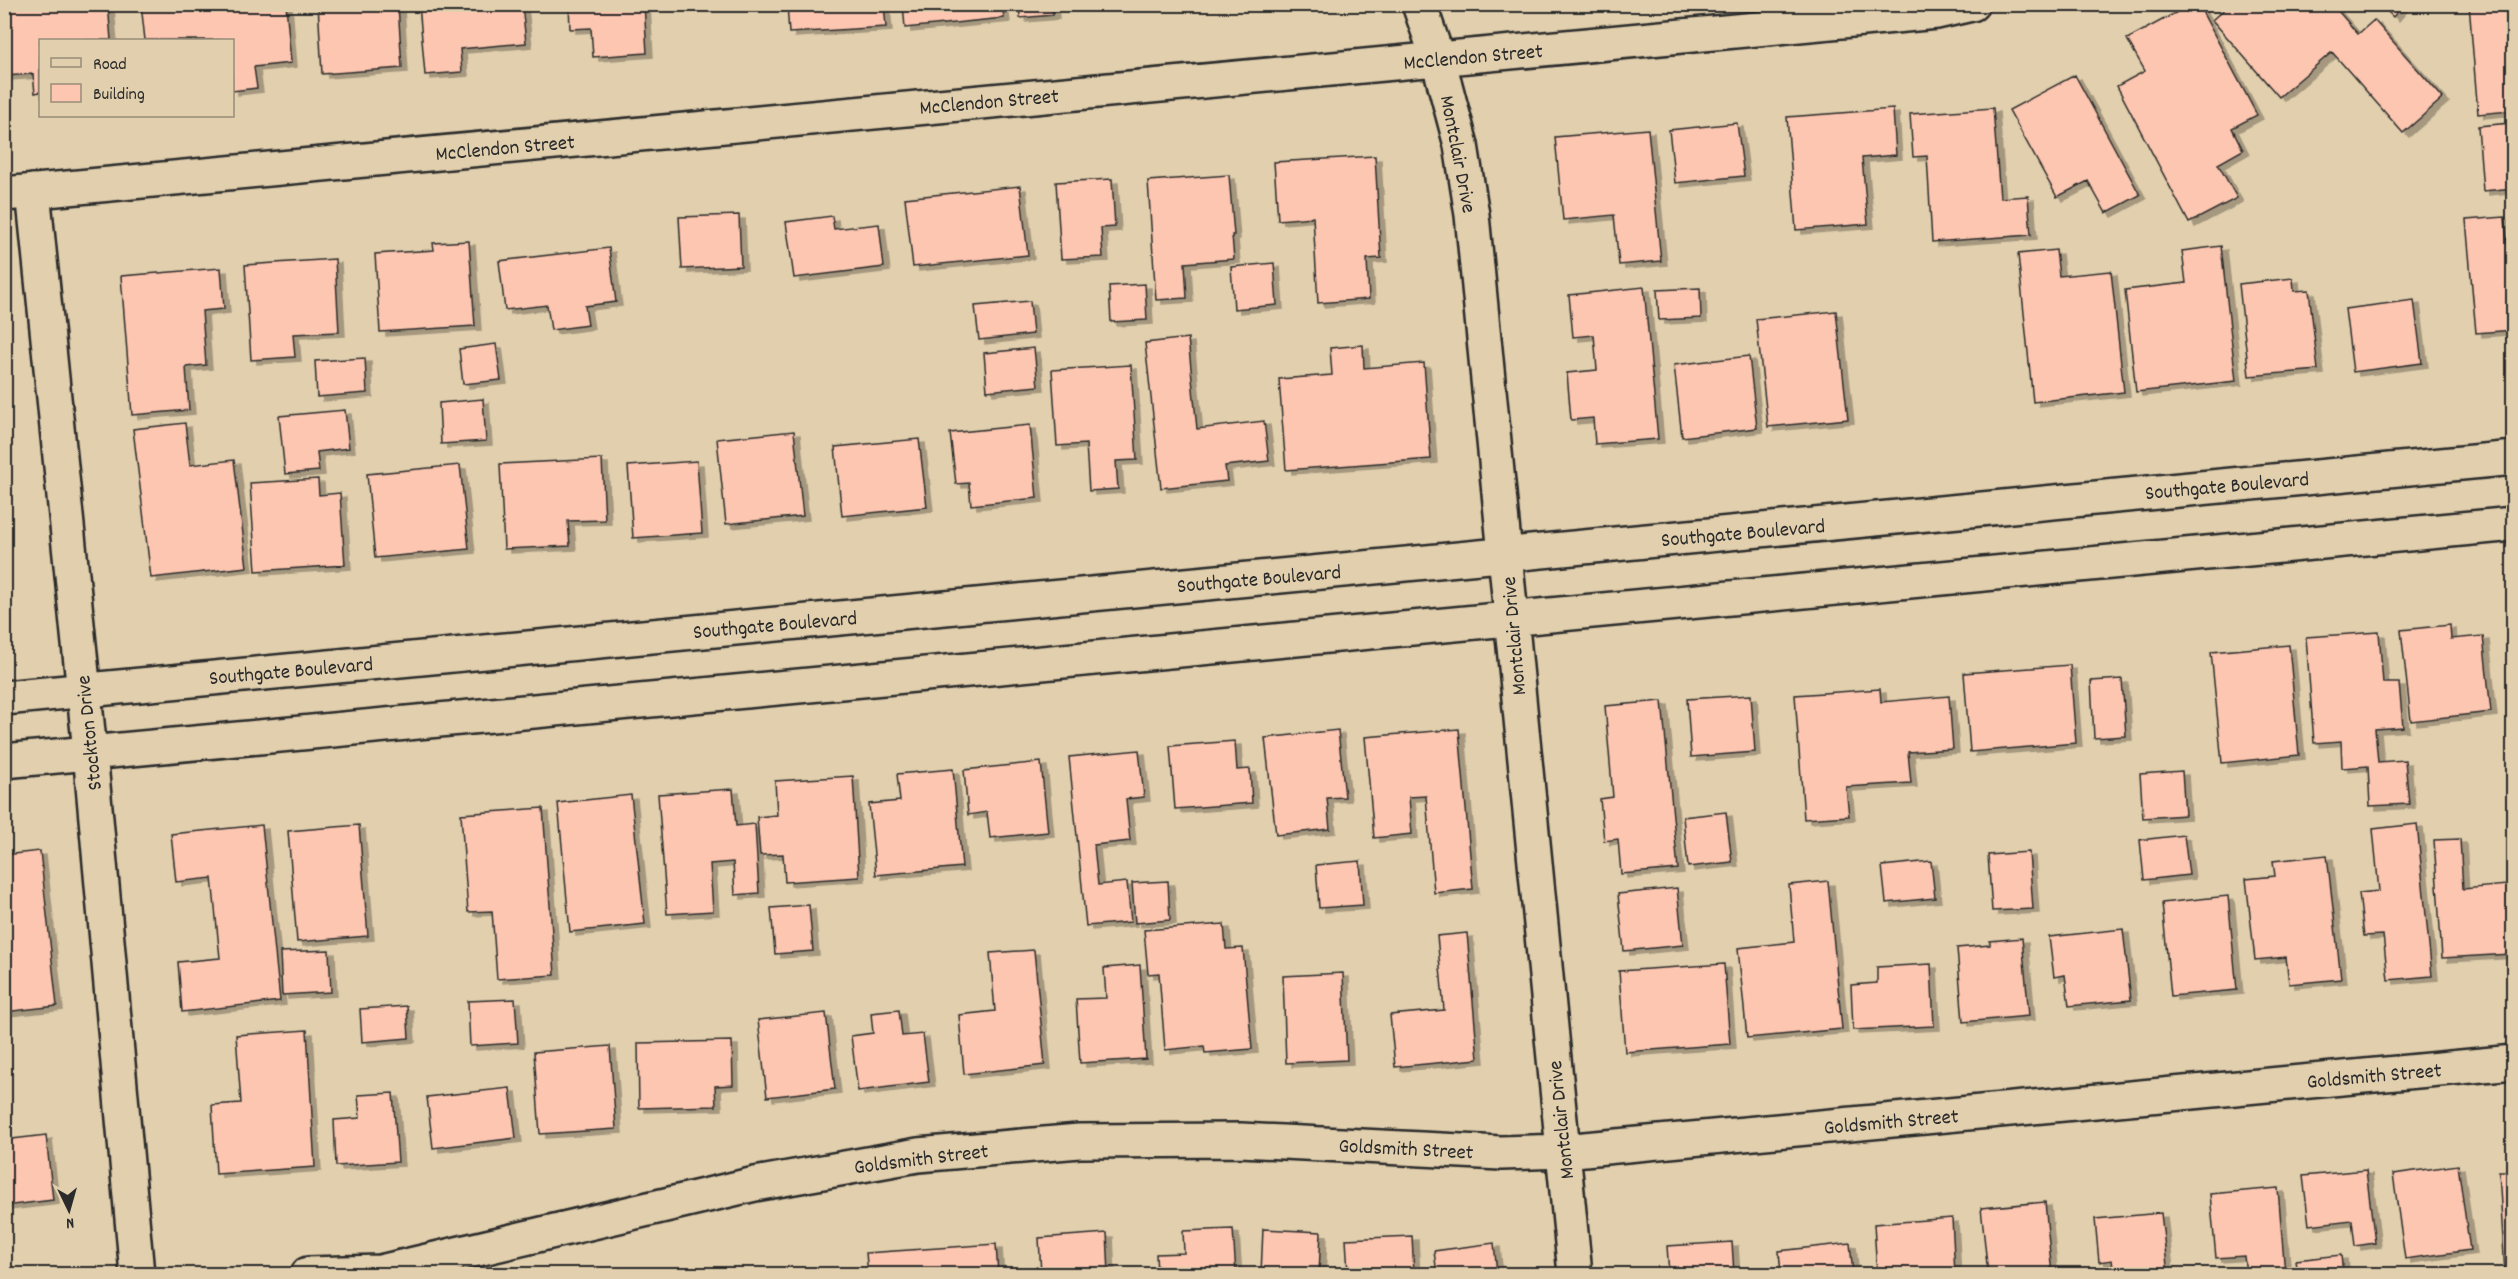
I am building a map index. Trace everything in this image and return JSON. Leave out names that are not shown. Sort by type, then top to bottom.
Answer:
[{"type":"street","name":"Montclair Drive","points":[[1419,4],[1438,59],[1461,145],[1472,215],[1507,554],[1511,618],[1575,1275]]},
{"type":"street","name":"McClendon Street","points":[[19,192],[1937,12],[1972,4]]},
{"type":"street","name":"Stockton Drive","points":[[19,192],[84,690],[137,1275]]},
{"type":"street","name":"Southgate Boulevard","points":[[4,698],[2514,458]]},
{"type":"street","points":[[4,760],[2514,524]]},
{"type":"street","name":"Goldsmith Street","points":[[308,1275],[382,1273],[754,1184],[918,1155],[1079,1141],[1230,1140],[1502,1153],[1563,1151],[2514,1062]]},
{"type":"building","points":[[4,4],[108,4],[111,39],[39,39],[39,92],[35,93],[33,74],[4,76]]},
{"type":"building","points":[[141,4],[286,4],[291,63],[254,67],[257,88],[234,91],[234,39],[145,39]]},
{"type":"building","points":[[318,4],[398,4],[402,68],[322,74]]},
{"type":"building","points":[[419,4],[522,4],[526,43],[460,49],[462,72],[425,75]]},
{"type":"building","points":[[569,4],[644,4],[647,53],[593,57],[591,28],[570,29]]},
{"type":"building","points":[[787,4],[884,4],[886,27],[789,33]]},
{"type":"building","points":[[903,4],[1002,4],[1004,18],[905,28]]},
{"type":"building","points":[[1019,4],[1052,4],[1053,15],[1020,18]]},
{"type":"building","points":[[2192,4],[2198,4],[2257,115],[2232,128],[2243,150],[2218,164],[2237,198],[2189,223],[2117,86],[2145,71],[2127,39]]},
{"type":"building","points":[[2230,4],[2332,4],[2358,34],[2374,20],[2443,98],[2403,133],[2332,52],[2279,97],[2212,20]]},
{"type":"building","points":[[2380,4],[2404,4],[2393,17]]},
{"type":"building","points":[[2469,4],[2514,4],[2514,188],[2483,191],[2478,126],[2511,123],[2510,111],[2478,114]]},
{"type":"building","points":[[2075,75],[2140,195],[2106,213],[2088,181],[2057,197],[2009,110]]},
{"type":"building","points":[[1993,108],[2000,198],[2028,196],[2031,235],[1932,242],[1927,156],[1913,157],[1910,114]]},
{"type":"building","points":[[1893,109],[1896,155],[1862,158],[1868,224],[1796,230],[1787,117]]},
{"type":"building","points":[[1737,123],[1744,176],[1675,183],[1669,130]]},
{"type":"building","points":[[1648,129],[1661,261],[1619,265],[1614,215],[1563,220],[1555,137]]},
{"type":"building","points":[[1375,156],[1381,258],[1367,259],[1369,299],[1318,303],[1313,217],[1278,220],[1274,162]]},
{"type":"building","points":[[1229,175],[1234,259],[1185,263],[1187,298],[1156,300],[1148,181]]},
{"type":"building","points":[[1112,179],[1115,227],[1101,228],[1103,257],[1061,259],[1056,182]]},
{"type":"building","points":[[1020,186],[1028,255],[913,267],[905,198]]},
{"type":"building","points":[[739,215],[741,266],[682,269],[679,217]]},
{"type":"building","points":[[832,216],[834,229],[879,224],[884,267],[794,278],[786,222]]},
{"type":"building","points":[[2505,217],[2508,252],[2514,252],[2514,330],[2476,333],[2466,220]]},
{"type":"building","points":[[469,241],[475,326],[380,332],[375,254],[434,250],[433,243]]},
{"type":"building","points":[[2221,246],[2236,381],[2136,392],[2125,290],[2186,283],[2182,251]]},
{"type":"building","points":[[609,248],[616,302],[585,306],[588,325],[551,330],[547,305],[505,310],[499,261]]},
{"type":"building","points":[[2056,250],[2059,276],[2111,271],[2124,392],[2033,402],[2018,254]]},
{"type":"building","points":[[335,259],[339,332],[293,334],[295,357],[251,360],[245,265]]},
{"type":"building","points":[[1274,263],[1277,305],[1234,309],[1231,267]]},
{"type":"building","points":[[221,268],[224,309],[202,311],[206,365],[186,367],[189,410],[132,415],[121,276]]},
{"type":"building","points":[[2293,278],[2294,291],[2309,290],[2318,370],[2249,376],[2239,284]]},
{"type":"building","points":[[1145,284],[1147,320],[1111,322],[1109,286]]},
{"type":"building","points":[[1644,287],[1658,439],[1595,444],[1593,418],[1571,420],[1567,373],[1597,370],[1594,335],[1573,337],[1569,295]]},
{"type":"building","points":[[1700,288],[1701,318],[1659,320],[1657,290]]},
{"type":"building","points":[[2414,300],[2422,363],[2353,372],[2345,309]]},
{"type":"building","points":[[1030,301],[1033,334],[979,340],[975,306]]},
{"type":"building","points":[[1836,311],[1848,419],[1768,427],[1756,319]]},
{"type":"building","points":[[1188,338],[1197,429],[1264,421],[1269,461],[1225,466],[1227,481],[1161,488],[1145,343]]},
{"type":"building","points":[[496,344],[501,380],[463,384],[459,349]]},
{"type":"building","points":[[1363,345],[1364,368],[1424,363],[1431,459],[1286,470],[1279,379],[1332,375],[1330,348]]},
{"type":"building","points":[[1034,348],[1038,386],[987,391],[984,353]]},
{"type":"building","points":[[1749,356],[1757,428],[1682,437],[1674,365]]},
{"type":"building","points":[[365,358],[367,393],[317,397],[315,361]]},
{"type":"building","points":[[1131,365],[1137,460],[1116,461],[1118,489],[1089,491],[1086,444],[1057,446],[1052,370]]},
{"type":"building","points":[[483,399],[486,441],[441,444],[439,403]]},
{"type":"building","points":[[345,410],[349,448],[317,452],[319,471],[285,474],[279,416]]},
{"type":"building","points":[[185,423],[190,465],[234,460],[247,567],[151,578],[133,429]]},
{"type":"building","points":[[1030,425],[1037,498],[971,505],[969,483],[956,484],[950,433]]},
{"type":"building","points":[[794,431],[803,516],[726,524],[717,439]]},
{"type":"building","points":[[919,439],[927,507],[842,516],[835,447]]},
{"type":"building","points":[[602,459],[605,520],[568,521],[570,546],[504,549],[500,464]]},
{"type":"building","points":[[697,461],[702,533],[633,538],[628,466]]},
{"type":"building","points":[[460,465],[469,549],[375,558],[367,474]]},
{"type":"building","points":[[318,479],[319,495],[340,493],[345,565],[256,571],[250,483]]},
{"type":"building","points":[[2450,625],[2451,639],[2483,636],[2491,712],[2411,721],[2401,630]]},
{"type":"building","points":[[2379,632],[2383,683],[2399,683],[2403,727],[2375,729],[2378,762],[2405,760],[2409,804],[2370,806],[2368,766],[2342,768],[2341,741],[2314,743],[2306,637]]},
{"type":"building","points":[[2289,645],[2299,755],[2222,763],[2211,652]]},
{"type":"building","points":[[2070,665],[2076,743],[1970,752],[1964,673]]},
{"type":"building","points":[[2122,679],[2126,736],[2094,738],[2091,681]]},
{"type":"building","points":[[1880,689],[1881,702],[1949,696],[1953,749],[1908,752],[1911,783],[1846,787],[1849,816],[1804,819],[1795,695]]},
{"type":"building","points":[[1751,695],[1755,752],[1691,757],[1687,699]]},
{"type":"building","points":[[1662,701],[1678,869],[1621,874],[1618,839],[1604,841],[1600,799],[1613,797],[1605,706]]},
{"type":"building","points":[[1459,729],[1473,889],[1434,893],[1426,796],[1409,797],[1412,834],[1374,838],[1365,737]]},
{"type":"building","points":[[1338,730],[1345,797],[1327,798],[1330,829],[1276,835],[1265,738]]},
{"type":"building","points":[[1235,741],[1237,770],[1250,769],[1252,803],[1175,809],[1170,746]]},
{"type":"building","points":[[1139,750],[1144,797],[1126,799],[1130,841],[1094,845],[1098,885],[1127,882],[1131,922],[1086,926],[1069,757]]},
{"type":"building","points":[[1041,762],[1048,832],[990,838],[987,812],[968,815],[964,770]]},
{"type":"building","points":[[953,769],[962,867],[876,875],[869,804],[900,801],[897,774]]},
{"type":"building","points":[[2182,771],[2185,815],[2143,818],[2140,774]]},
{"type":"building","points":[[853,776],[859,877],[785,882],[783,854],[760,855],[757,817],[777,815],[775,781]]},
{"type":"building","points":[[733,789],[736,826],[755,824],[759,893],[735,895],[733,862],[710,864],[713,911],[667,914],[658,794]]},
{"type":"building","points":[[631,795],[645,924],[570,932],[558,803]]},
{"type":"building","points":[[543,808],[555,975],[497,979],[492,911],[468,912],[461,814]]},
{"type":"building","points":[[1726,812],[1732,862],[1688,867],[1683,817]]},
{"type":"building","points":[[2417,824],[2432,976],[2388,980],[2383,935],[2364,936],[2359,893],[2379,891],[2373,829]]},
{"type":"building","points":[[262,825],[280,1001],[182,1012],[178,962],[220,958],[212,878],[176,882],[171,834]]},
{"type":"building","points":[[359,825],[368,936],[297,942],[288,831]]},
{"type":"building","points":[[2184,835],[2189,875],[2144,880],[2140,840]]},
{"type":"building","points":[[2460,839],[2463,889],[2507,885],[2511,954],[2442,958],[2434,840]]},
{"type":"building","points":[[40,851],[57,1006],[4,1012],[4,855]]},
{"type":"building","points":[[2029,852],[2033,909],[1992,911],[1988,855]]},
{"type":"building","points":[[2327,855],[2341,979],[2289,984],[2286,957],[2255,960],[2246,879],[2275,876],[2273,861]]},
{"type":"building","points":[[1360,861],[1363,905],[1319,908],[1316,865]]},
{"type":"building","points":[[1931,861],[1935,898],[1886,903],[1882,866]]},
{"type":"building","points":[[1168,881],[1170,920],[1135,923],[1132,883]]},
{"type":"building","points":[[1828,881],[1842,1029],[1747,1038],[1738,948],[1794,942],[1789,885]]},
{"type":"building","points":[[1677,888],[1683,945],[1624,951],[1618,894]]},
{"type":"building","points":[[2228,896],[2237,990],[2171,996],[2162,903]]},
{"type":"building","points":[[809,905],[813,951],[775,954],[771,908]]},
{"type":"building","points":[[1224,924],[1226,949],[1243,948],[1252,1049],[1205,1053],[1204,1046],[1165,1050],[1159,973],[1148,974],[1144,930]]},
{"type":"building","points":[[2123,929],[2131,1000],[2069,1006],[2065,975],[2054,977],[2049,937]]},
{"type":"building","points":[[1467,933],[1478,1059],[1395,1067],[1390,1015],[1444,1010],[1437,936]]},
{"type":"building","points":[[2022,938],[2029,1016],[1963,1022],[1957,948],[1990,945],[1990,941]]},
{"type":"building","points":[[329,950],[331,992],[282,995],[280,952]]},
{"type":"building","points":[[1034,950],[1045,1065],[964,1074],[959,1015],[995,1011],[990,953]]},
{"type":"building","points":[[1724,964],[1730,1044],[1625,1052],[1619,971]]},
{"type":"building","points":[[1931,964],[1934,1026],[1853,1030],[1851,985],[1877,983],[1877,967]]},
{"type":"building","points":[[1140,965],[1146,1059],[1080,1063],[1076,999],[1106,998],[1104,968]]},
{"type":"building","points":[[1343,973],[1347,1060],[1286,1063],[1283,976]]},
{"type":"building","points":[[515,999],[518,1043],[470,1046],[468,1001]]},
{"type":"building","points":[[407,1006],[409,1038],[362,1042],[360,1009]]},
{"type":"building","points":[[899,1010],[902,1036],[923,1034],[929,1082],[858,1091],[851,1036],[873,1033],[871,1013]]},
{"type":"building","points":[[826,1013],[835,1089],[767,1097],[758,1020]]},
{"type":"building","points":[[307,1030],[315,1167],[216,1174],[212,1105],[241,1103],[236,1035]]},
{"type":"building","points":[[732,1041],[733,1085],[715,1086],[716,1106],[639,1108],[638,1043]]},
{"type":"building","points":[[610,1046],[616,1129],[540,1134],[534,1052]]},
{"type":"building","points":[[510,1088],[516,1138],[433,1148],[427,1097]]},
{"type":"building","points":[[393,1093],[398,1162],[336,1166],[334,1120],[360,1118],[358,1095]]},
{"type":"building","points":[[46,1135],[53,1200],[4,1206],[4,1140]]},
{"type":"building","points":[[2458,1165],[2470,1250],[2405,1259],[2393,1174]]},
{"type":"building","points":[[2366,1170],[2375,1243],[2355,1246],[2352,1220],[2309,1225],[2303,1176]]},
{"type":"building","points":[[2499,1171],[2514,1171],[2514,1274],[2505,1274]]},
{"type":"building","points":[[2278,1188],[2285,1274],[2246,1274],[2244,1256],[2216,1258],[2210,1194]]},
{"type":"building","points":[[2045,1202],[2052,1274],[1988,1274],[1981,1208]]},
{"type":"building","points":[[2161,1213],[2168,1274],[2114,1274],[2112,1260],[2099,1262],[2095,1219]]},
{"type":"building","points":[[1952,1218],[1955,1274],[1877,1274],[1874,1224]]},
{"type":"building","points":[[1233,1229],[1236,1274],[1157,1274],[1156,1254],[1184,1253],[1183,1231]]},
{"type":"building","points":[[1263,1229],[1321,1232],[1319,1274],[1261,1274]]},
{"type":"building","points":[[1107,1233],[1109,1274],[1041,1274],[1039,1238]]},
{"type":"building","points":[[1412,1236],[1414,1274],[1348,1274],[1346,1239]]},
{"type":"building","points":[[1732,1242],[1734,1274],[1669,1274],[1667,1246]]},
{"type":"building","points":[[1494,1243],[1497,1273],[1506,1271],[1507,1274],[1437,1274],[1434,1251]]},
{"type":"building","points":[[1850,1243],[1853,1274],[1781,1274],[1779,1251]]},
{"type":"building","points":[[996,1244],[998,1274],[868,1274],[866,1253]]},
{"type":"building","points":[[2341,1255],[2343,1274],[2298,1274],[2296,1260]]}]
